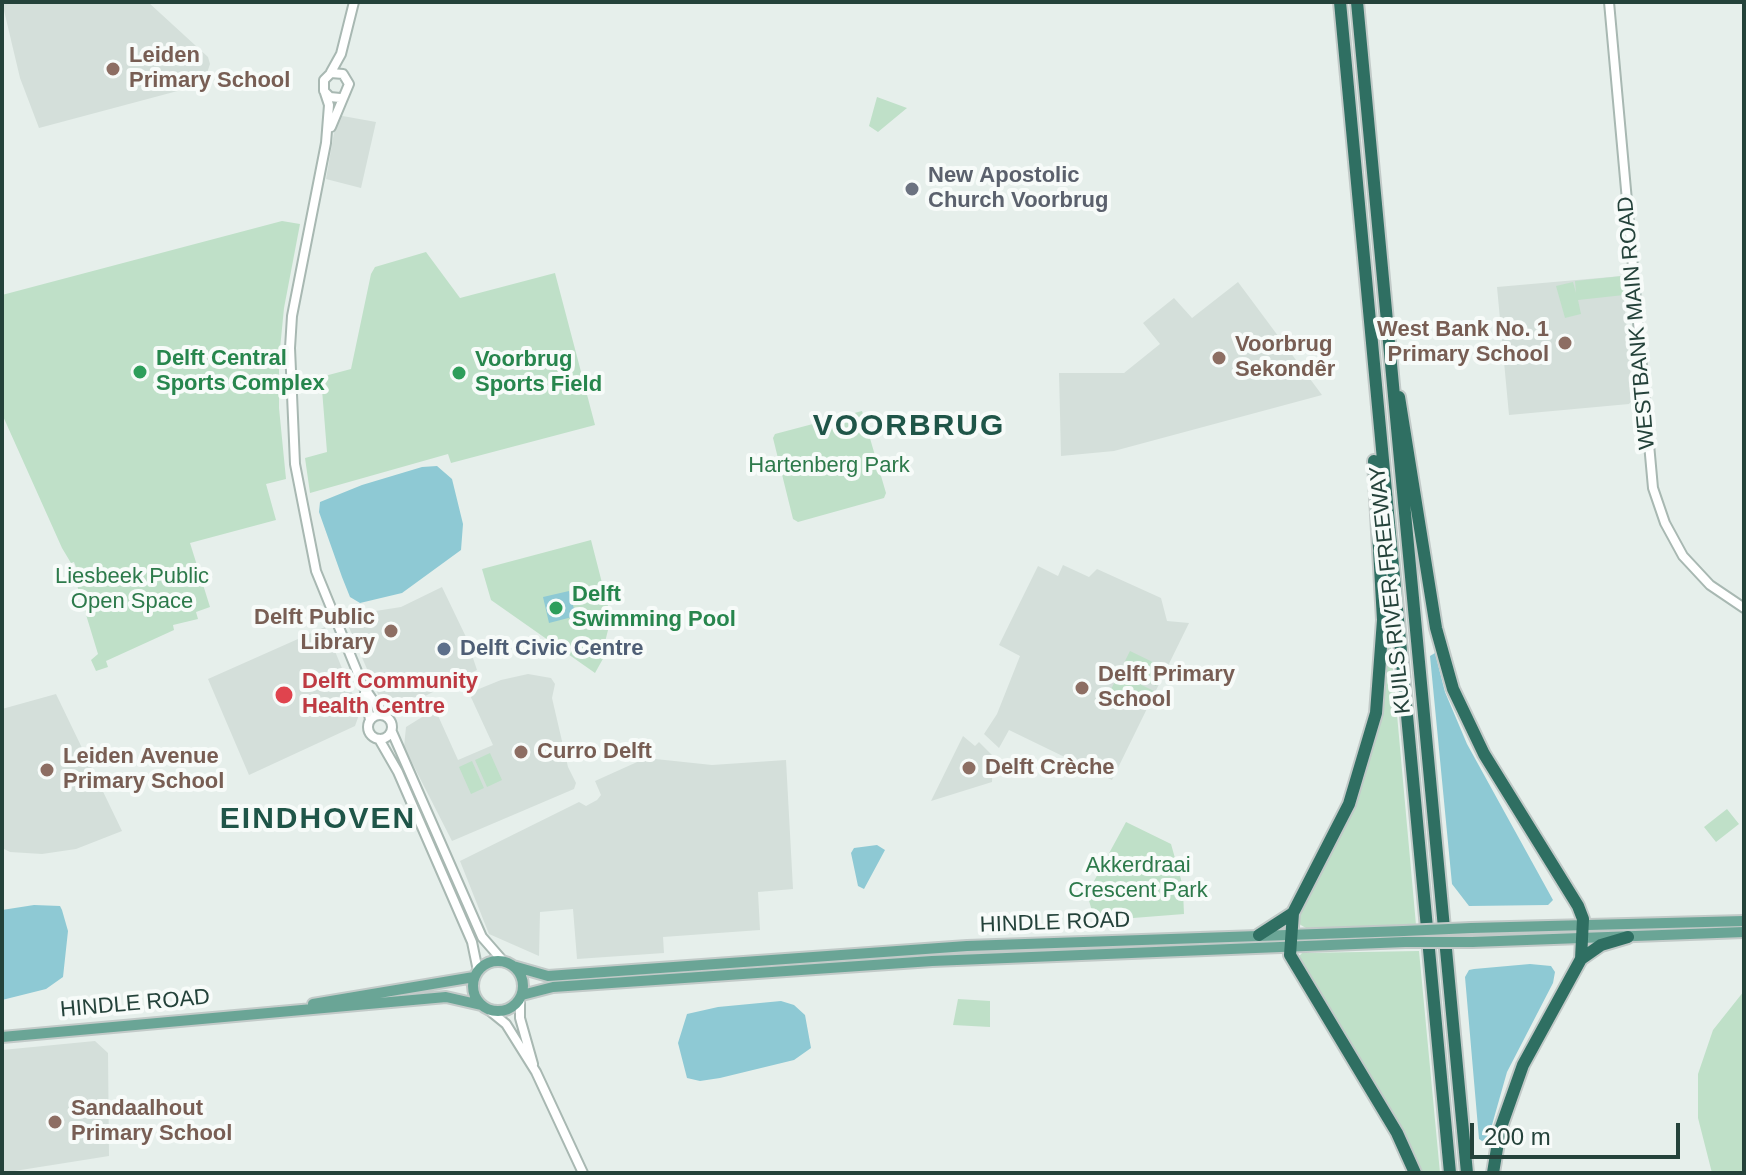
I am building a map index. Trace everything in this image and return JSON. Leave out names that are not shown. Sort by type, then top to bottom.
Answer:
[{"type":"highway","name":"KUILS RIVER FREEWAY","points":[[1340,2],[1450,1173]]},
{"type":"highway","name":"KUILS RIVER FREEWAY","points":[[1357,2],[1467,1173]]},
{"type":"highway","points":[[1391,371],[1404,413],[1436,628],[1453,689],[1484,754],[1578,906],[1584,931],[1581,959],[1519,1075],[1500,1130],[1493,1173]]},
{"type":"highway","points":[[1375,390],[1372,434],[1383,620],[1376,713],[1349,804],[1293,913],[1290,941],[1293,964],[1397,1133],[1415,1173]]},
{"type":"highway","points":[[1259,935],[1293,913]]},
{"type":"highway","points":[[1581,959],[1601,945],[1628,937]]},
{"type":"main road","name":"HINDLE ROAD","points":[[1404,937],[1472,942],[1744,921]]},
{"type":"main road","name":"HINDLE ROAD","points":[[521,997],[553,987],[918,962],[1404,937],[1471,928],[1584,931],[1628,937],[1744,932]]},
{"type":"main road","name":"HINDLE ROAD","points":[[508,964],[548,976],[967,946],[1259,935],[1290,941]]},
{"type":"main road","points":[[489,962],[508,964],[523,982],[521,997],[504,1011],[486,1008],[473,992],[476,974],[489,962]]},
{"type":"main road","name":"HINDLE ROAD","points":[[271,1012],[476,974]]},
{"type":"main road","name":"HINDLE ROAD","points":[[2,1037],[446,997],[468,999],[486,1008]]},
{"type":"street","points":[[354,2],[348,31],[345,76],[349,88],[340,98],[326,143],[292,316],[289,376],[291,423],[309,549],[325,597],[363,686],[391,722],[392,732],[482,937],[508,964]]},
{"type":"street","name":"WESTBANK MAIN ROAD","points":[[1609,2],[1653,488],[1665,523],[1683,556],[1710,585],[1744,608]]},
{"type":"street","points":[[326,143],[329,105],[322,83],[331,73],[348,31]]},
{"type":"street","points":[[331,73],[345,76]]},
{"type":"street","points":[[325,93],[340,98]]},
{"type":"street","points":[[363,686],[370,720],[369,733],[379,739],[398,772],[472,942],[476,974]]},
{"type":"street","points":[[370,720],[383,715]]},
{"type":"street","points":[[379,739],[392,732]]},
{"type":"street","points":[[521,997],[520,1018],[536,1072]]},
{"type":"street","points":[[486,1008],[506,1024],[536,1072],[583,1173]]},
{"type":"shaded area","name":"Leiden Primary School","points":[[2,2],[148,2],[208,57],[210,64],[204,82],[192,78],[185,89],[39,128],[20,78]]},
{"type":"shaded area","points":[[337,115],[376,122],[361,188],[326,179]]},
{"type":"shaded area","name":"West Bank No. 1 Primary School","points":[[1622,276],[1633,399],[1629,404],[1509,415],[1497,287]]},
{"type":"shaded area","name":"Voorbrug Sekondêr","points":[[1238,282],[1322,395],[1114,451],[1061,456],[1059,373],[1124,373],[1160,344],[1143,323],[1174,298],[1192,318]]},
{"type":"shaded area","name":"Delft Primary School","points":[[1063,565],[1089,577],[1097,569],[1161,598],[1167,621],[1189,623],[1112,780],[1009,730],[999,748],[984,734],[997,714],[1020,656],[999,645],[1038,566],[1058,576]]},
{"type":"shaded area","points":[[442,587],[466,637],[477,670],[399,709],[380,699],[344,616],[401,607]]},
{"type":"shaded area","name":"Delft Community Health Centre","points":[[325,627],[360,712],[355,726],[249,775],[208,679]]},
{"type":"shaded area","name":"Curro Delft","points":[[528,674],[551,678],[555,684],[552,698],[568,767],[576,783],[574,789],[452,841],[404,747],[406,727],[435,709],[458,760],[493,745],[469,693],[501,680]]},
{"type":"shaded area","name":"Leiden Avenue Primary School","points":[[56,694],[122,831],[76,849],[42,854],[10,852],[2,848],[2,709]]},
{"type":"shaded area","name":"Delft Crèche","points":[[963,736],[975,746],[979,742],[993,756],[992,782],[931,801]]},
{"type":"shaded area","points":[[646,758],[712,765],[786,760],[793,889],[758,892],[760,930],[663,937],[664,953],[577,959],[573,909],[540,912],[539,956],[489,934],[460,861],[579,802],[586,806],[597,800],[601,795],[595,781]]},
{"type":"shaded area","name":"Sandaalhout Primary School","points":[[95,1041],[108,1053],[109,1156],[2,1173],[2,1050]]},
{"type":"green space","points":[[877,97],[907,108],[878,132],[869,126]]},
{"type":"green space","name":"Delft Central Sports Complex","points":[[282,221],[300,224],[284,308],[279,359],[279,408],[286,479],[266,484],[276,520],[190,543],[210,607],[196,612],[198,619],[173,625],[174,630],[106,661],[108,667],[96,671],[91,660],[98,654],[73,572],[77,570],[62,548],[2,414],[2,295]]},
{"type":"green space","name":"Voorbrug Sports Field","points":[[426,252],[460,298],[555,273],[595,425],[451,463],[448,454],[310,493],[305,458],[327,452],[321,377],[351,369],[375,267]]},
{"type":"green space","points":[[1622,276],[1624,295],[1578,300],[1581,314],[1565,318],[1556,286],[1573,282],[1576,293],[1575,281]]},
{"type":"green space","name":"Hartenberg Park","points":[[862,411],[886,493],[884,498],[798,522],[793,519],[773,438],[775,434]]},
{"type":"green space","name":"Delft Swimming Pool","points":[[591,540],[611,618],[604,646],[609,648],[595,673],[491,600],[482,569]]},
{"type":"green space","points":[[1390,637],[1416,925],[1306,928],[1299,924],[1298,915],[1333,851],[1372,751],[1384,693],[1387,638]]},
{"type":"green space","points":[[1130,651],[1165,668],[1156,686],[1121,669]]},
{"type":"green space","points":[[1119,674],[1154,691],[1145,708],[1110,691]]},
{"type":"green space","points":[[490,753],[502,780],[487,787],[475,760]]},
{"type":"green space","points":[[472,761],[484,788],[471,794],[459,767]]},
{"type":"green space","points":[[1727,809],[1739,824],[1716,842],[1704,827]]},
{"type":"green space","name":"Akkerdraai Crescent Park","points":[[1126,822],[1171,844],[1182,883],[1175,885],[1176,892],[1183,891],[1184,914],[1095,921],[1087,894]]},
{"type":"green space","points":[[1419,951],[1440,1173],[1421,1173],[1392,1112],[1297,958],[1302,953]]},
{"type":"green space","points":[[1744,991],[1744,1173],[1712,1173],[1698,1118],[1698,1074],[1713,1030]]},
{"type":"green space","points":[[958,999],[990,1001],[990,1027],[953,1025]]},
{"type":"water","points":[[437,466],[452,479],[463,524],[461,550],[402,593],[360,603],[350,597],[319,512],[320,502],[362,485],[422,467]]},
{"type":"water","points":[[569,591],[576,616],[549,623],[543,597]]},
{"type":"water","points":[[1435,653],[1445,692],[1467,744],[1553,900],[1548,905],[1469,906],[1452,884],[1430,656]]},
{"type":"water","points":[[877,845],[885,850],[864,889],[858,886],[851,853],[854,848]]},
{"type":"water","points":[[34,905],[60,906],[62,910],[68,931],[63,977],[46,989],[2,1000],[2,910]]},
{"type":"water","points":[[1530,964],[1551,966],[1555,972],[1553,983],[1507,1072],[1488,1139],[1482,1141],[1479,1139],[1465,977],[1469,970],[1474,969]]},
{"type":"water","points":[[781,1001],[794,1005],[805,1015],[811,1048],[794,1060],[720,1078],[700,1081],[687,1078],[678,1043],[687,1014],[718,1007]]},
{"type":"place","name":"Leiden Primary School","points":[[113,69]]},
{"type":"place","name":"New Apostolic Church Voorbrug","points":[[912,189]]},
{"type":"place","name":"West Bank No. 1 Primary School","points":[[1565,343]]},
{"type":"place","name":"Voorbrug Sekondêr","points":[[1219,358]]},
{"type":"place","name":"Delft Central Sports Complex","points":[[140,372]]},
{"type":"place","name":"Voorbrug Sports Field","points":[[459,373]]},
{"type":"place","name":"Delft Swimming Pool","points":[[556,608]]},
{"type":"place","name":"Delft Public Library","points":[[391,631]]},
{"type":"place","name":"Delft Civic Centre","points":[[444,649]]},
{"type":"place","name":"Delft Primary School","points":[[1082,688]]},
{"type":"place","name":"Delft Community Health Centre","points":[[284,695]]},
{"type":"place","name":"Curro Delft","points":[[521,752]]},
{"type":"place","name":"Delft Crèche","points":[[969,768]]},
{"type":"place","name":"Leiden Avenue Primary School","points":[[47,770]]},
{"type":"place","name":"Sandaalhout Primary School","points":[[55,1122]]},
{"type":"district","name":"VOORBRUG","points":[[909,427]]},
{"type":"district","name":"EINDHOVEN","points":[[318,820]]},
{"type":"park label","name":"Liesbeek Public Open Space","points":[[132,590]]}]
